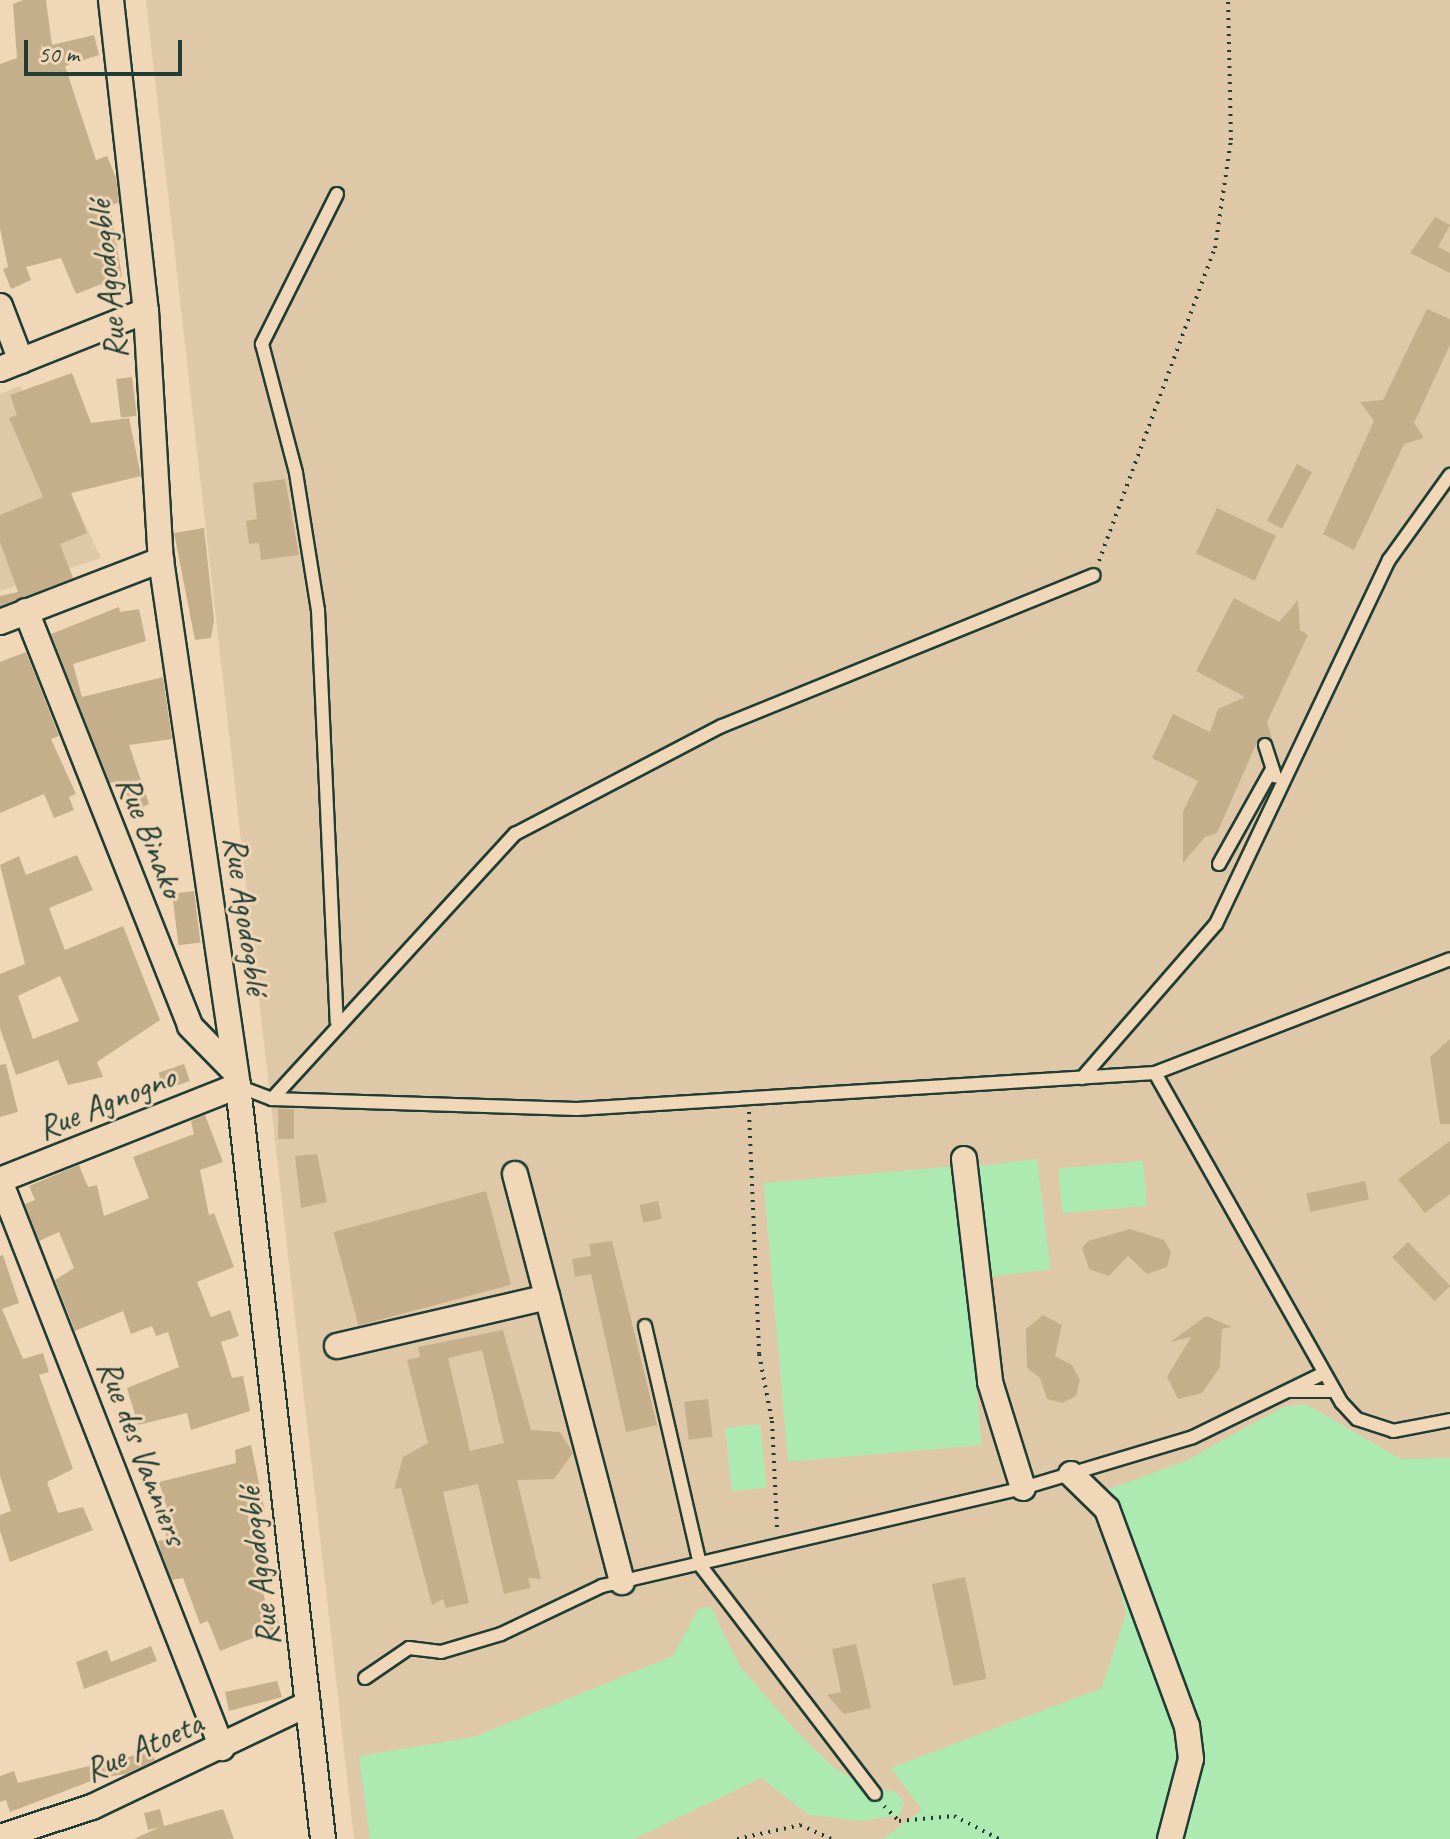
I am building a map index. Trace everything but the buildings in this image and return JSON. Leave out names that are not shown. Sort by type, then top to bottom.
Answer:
[{"type":"street","name":"Rue Agodogblé","points":[[111,0],[146,311],[161,560],[236,1079],[323,1839]]},
{"type":"street","points":[[0,306],[10,365],[146,311]]},
{"type":"street","points":[[0,622],[161,560]]},
{"type":"street","name":"Rue Binako","points":[[26,611],[190,1026],[236,1079]]},
{"type":"street","name":"Rue Agnogno","points":[[0,1180],[236,1079]]},
{"type":"street","points":[[964,1159],[990,1382],[1023,1488]]},
{"type":"street","points":[[515,1174],[622,1582]]},
{"type":"street","name":"Rue des Vanniers","points":[[0,1180],[222,1748]]},
{"type":"street","points":[[337,1346],[547,1297]]},
{"type":"street","points":[[1071,1474],[1107,1509],[1187,1726],[1191,1759],[1170,1839]]},
{"type":"street","name":"Rue Atoeta","points":[[1,1837],[92,1807],[222,1748],[308,1704]]},
{"type":"lane","points":[[337,194],[262,344],[296,473],[318,610],[337,1022]]},
{"type":"lane","points":[[1082,1078],[1216,924],[1389,560],[1450,475]]},
{"type":"lane","points":[[272,1099],[337,1022],[515,834],[722,726],[1094,575]]},
{"type":"lane","points":[[1265,745],[1271,771],[1283,785]]},
{"type":"lane","points":[[1219,864],[1263,777],[1271,771]]},
{"type":"lane","points":[[236,1079],[272,1099],[577,1109],[1155,1073],[1450,959]]},
{"type":"lane","points":[[1155,1073],[1332,1391],[1357,1419],[1393,1431],[1450,1420]]},
{"type":"lane","points":[[645,1326],[700,1565],[875,1794]]},
{"type":"lane","points":[[365,1678],[409,1648],[441,1652],[501,1634],[622,1582],[1023,1488],[1193,1437],[1322,1374]]},
{"type":"lane","points":[[1287,1391],[1332,1391]]},
{"type":"path","points":[[1094,575],[1215,248],[1231,140],[1228,0]]},
{"type":"path","points":[[748,1098],[759,1354],[772,1421],[776,1528],[789,1529]]},
{"type":"path","points":[[875,1794],[899,1821],[954,1816],[999,1839]]},
{"type":"path","points":[[737,1839],[800,1825],[831,1839]]},
{"type":"shaded area","points":[[146,0],[1450,0],[1450,1839],[354,1839]]},
{"type":"shaded area","points":[[20,386],[101,558],[0,591],[0,394]]},
{"type":"green space","points":[[1037,1159],[1051,1269],[989,1277],[975,1167]]},
{"type":"green space","points":[[1143,1161],[1147,1206],[1062,1213],[1058,1168]]},
{"type":"green space","points":[[957,1166],[981,1445],[788,1462],[764,1183]]},
{"type":"green space","points":[[1306,1404],[1401,1459],[1450,1458],[1450,1839],[883,1839],[922,1810],[891,1768],[1102,1688],[1126,1614],[1098,1493],[1186,1461],[1283,1407]]},
{"type":"green space","points":[[760,1424],[767,1488],[732,1491],[725,1428]]},
{"type":"green space","points":[[711,1607],[740,1667],[797,1732],[834,1768],[866,1786],[896,1792],[904,1803],[900,1815],[861,1821],[809,1815],[761,1778],[634,1839],[370,1839],[359,1756],[474,1737],[673,1656],[698,1609]]}]
